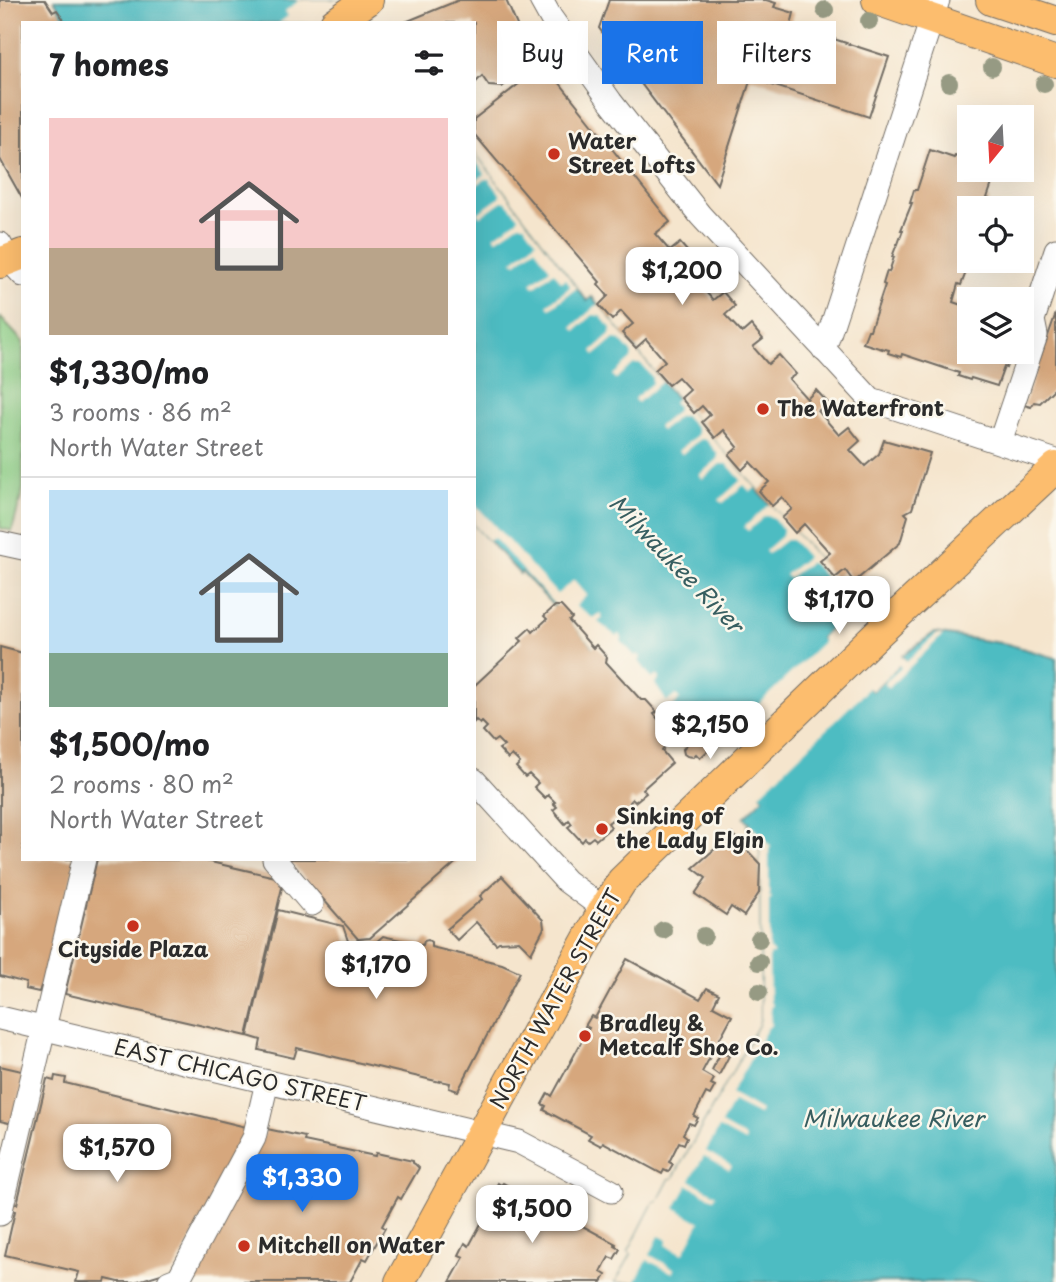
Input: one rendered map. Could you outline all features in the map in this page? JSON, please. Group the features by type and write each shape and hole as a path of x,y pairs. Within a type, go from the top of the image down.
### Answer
{"main road":[{"path":"338,21 368,0"},
{"path":"877,0 935,10 1056,62"},
{"path":"991,0 1056,22"},
{"name":"NORTH WATER STREET","path":"400,1282 604,909 622,881 878,633 1056,467"}],"street":[{"path":"541,0 611,102 700,215 871,400 1056,461"},
{"path":"824,350 935,10"},
{"path":"1000,442 1036,335 1033,320 1056,250"},
{"path":"0,543 21,548"},
{"path":"476,781 566,881 604,909"},
{"path":"0,1214 84,861"},
{"path":"276,861 312,904"},
{"name":"EAST CHICAGO STREET","path":"0,1018 519,1142 611,1191"},
{"path":"169,1282 179,1278 254,1138 267,1082"}],"green space":[{"path":"0,317 21,340 21,497 12,531 0,528"}],"water":[{"path":"54,0 381,0 390,21 66,21"},
{"name":"Milwaukee River","path":"476,155 587,301 592,297 662,382 857,603 821,638 872,691 906,661 902,656 934,633 1007,644 1056,658 1056,1282 616,1282 632,1254 629,1251 654,1202 658,1202 670,1179 673,1179 759,1025 760,844 756,840 758,837 748,826 750,823 744,817 763,798 713,748 687,744 684,746 522,572 520,574 476,527"}],"pier":[{"path":"300,0 383,0 392,21 282,21 288,16 285,11"},
{"path":"476,155 577,288 550,308 547,305 570,285 566,279 561,282 554,272 534,287 531,283 550,269 535,248 516,263 513,261 536,241 524,224 519,224 497,239 494,236 517,220 518,216 502,201 481,216 478,213 499,198 500,194 489,179 476,186 476,181 485,174 476,162"},
{"path":"598,304 662,382 637,403 634,399 652,383 652,377 641,364 634,364 616,379 613,375 631,359 632,354 620,340 614,339 595,355 592,351 610,335 611,328 600,316 593,315 575,331 572,327"},
{"path":"677,398 756,488 750,492 744,485 723,503 719,500 741,480 727,464 720,464 703,479 699,475 717,460 718,454 706,440 700,439 682,454 678,451 697,435 697,429 685,416 679,416 661,431 658,427 676,412 677,406 673,402"},
{"path":"770,504 837,580 810,603 807,599 824,583 825,577 809,563 789,578 785,575 807,557 792,540 786,540 768,554 765,551 782,536 783,530 772,517 765,516 748,531 744,527"},
{"path":"476,505 557,594 574,580 587,595 576,606 593,618 600,613 603,618 598,622 616,636 619,634 621,641 635,656 638,654 641,658 639,661 652,679 657,675 660,678 655,684 667,702 676,695 680,699 671,708 684,724 695,715 699,720 678,740 494,538 489,541 476,527"},
{"path":"852,605 856,609 825,638 872,686 897,662 902,661 899,654 907,661 937,634 943,635 888,688 884,683 901,668 899,665 872,691 869,688 760,794 763,798 741,819 741,815 758,798 697,736 685,750 683,749 686,742 697,732 713,748 823,642 821,638"},
{"path":"750,823 771,847 769,949 773,955 769,955 770,1002 773,1005 770,1008 771,1025 731,1094 761,1111 759,1115 733,1102 721,1124 746,1138 745,1142 719,1128 706,1151 732,1166 729,1170 704,1156 690,1180 716,1195 714,1199 688,1185 675,1208 700,1222 683,1254 666,1245 668,1240 659,1236 650,1255 675,1269 673,1273 647,1260 637,1282 616,1282 632,1254 629,1251 654,1202 658,1202 670,1179 673,1179 759,1025 760,844 756,840 758,837 748,826"}],"building":[{"path":"0,0 45,0 53,12 57,10 65,21 21,21 21,196 0,159"},
{"path":"459,0 506,0 515,21 497,21 497,84 506,84 502,87 489,86 482,76 476,82 476,21 408,21"},
{"path":"609,0 766,0 776,3 774,7 794,13 792,21 717,21 717,84 749,84 717,184 641,84 703,84 703,21 602,21 602,32 599,28"},
{"path":"836,40 889,57 869,117 769,84 836,84"},
{"path":"519,84 561,84 670,222 655,234 670,251 680,243 695,260 685,268 693,277 702,268 713,281 704,290 713,300 723,292 735,306 725,315 742,333 751,325 763,339 753,347 768,364 779,355 796,374 789,379 807,399 816,390 828,403 818,411 839,435 849,427 860,441 850,450 865,466 879,454 884,440 930,453 912,509 905,513 908,516 900,543 854,582 845,570 835,578 820,561 830,553 804,524 795,533 782,518 792,509 782,497 772,506 759,491 769,482 750,462 742,470 729,455 738,447 724,430 715,438 702,422 710,415 702,406 694,413 681,398 690,390 678,377 668,385 655,370 665,361 646,339 636,348 622,333 633,324 621,311 612,320 599,305 608,296 598,284 600,282 476,136 476,117"},
{"path":"930,150 957,157 957,182 993,182 988,196 957,196 957,273 966,273 961,285 958,284 953,302 957,303 957,364 1008,364 997,386 971,378 970,380 958,376 959,373 863,343 885,285 883,284 912,203 914,190 917,190"},
{"path":"1056,313 1056,387 1040,403 1034,402 1031,407 1024,405"},
{"path":"555,606 561,606 572,618 569,621 593,648 596,645 607,657 606,662 641,700 646,700 657,712 654,714 658,719 663,724 665,721 672,729 669,735 671,737 662,751 672,763 643,789 646,793 635,802 632,799 630,801 632,808 617,821 614,818 608,823 611,827 596,840 593,837 588,841 585,838 582,842 568,827 572,824 569,820 565,824 553,810 557,807 553,803 555,802 548,795 545,798 534,787 538,783 529,774 525,777 516,767 520,763 512,755 508,759 499,749 504,746 497,739 493,742 483,731 487,727 476,720 476,684 522,641 519,638 530,628 533,632 547,619 544,616"},
{"path":"0,647 21,652 21,861 76,861 44,987 41,986 39,992 25,989 26,983 0,976"},
{"path":"697,732 712,747 700,758 696,754 693,757 687,756 683,749 686,742"},
{"path":"732,834 760,864 759,893 744,916 731,907 726,915 695,894 706,878 693,868"},
{"path":"97,861 206,861 284,879 247,1036 65,994"},
{"path":"290,861 458,861 370,938 358,939"},
{"path":"502,876 543,920 544,928 531,953 519,941 496,944 476,922 457,940 447,929 482,899 480,896"},
{"path":"278,910 343,926 349,944 368,949 383,936 423,945 424,941 428,940 431,947 502,964 520,972 458,1091 449,1088 450,1083 297,1048 294,1058 259,1050 261,1040 248,1036"},
{"path":"627,959 700,999 707,988 719,994 713,1006 732,1016 702,1072 714,1079 711,1084 715,1086 710,1095 706,1093 694,1116 698,1118 694,1125 689,1123 683,1134 687,1137 684,1144 679,1142 669,1162 673,1164 668,1172 664,1170 662,1174 603,1142 601,1146 588,1139 591,1135 544,1110 546,1106 542,1104 548,1093 552,1096 589,1028 585,1026 591,1016 595,1018"},
{"path":"721,1052 729,1056 719,1075 712,1070"},
{"path":"0,1066 26,1072 13,1124 0,1121"},
{"path":"55,1076 66,1078 65,1083 246,1127 241,1150 174,1270 135,1282 106,1279 105,1282 76,1282 79,1272 5,1255 15,1211 10,1210 12,1203 17,1204 47,1079 54,1081"},
{"path":"267,1129 305,1137 304,1141 413,1161 419,1168 401,1199 398,1197 367,1260 363,1258 350,1282 184,1282"},
{"path":"498,1183 503,1183 616,1244 620,1249 614,1259 609,1257 605,1264 601,1272 606,1275 602,1282 450,1282 464,1257 459,1255 465,1243 469,1246 496,1196 492,1194"}],"place":[{"name":"Water Street Lofts","path":"554,154"},
{"name":"The Waterfront","path":"763,409"},
{"name":"Sinking of the Lady Elgin","path":"602,829"},
{"name":"Cityside Plaza","path":"133,926"},
{"name":"Bradley & Metcalf Shoe Co.","path":"585,1036"},
{"name":"Mitchell on Water","path":"244,1246"}]}
